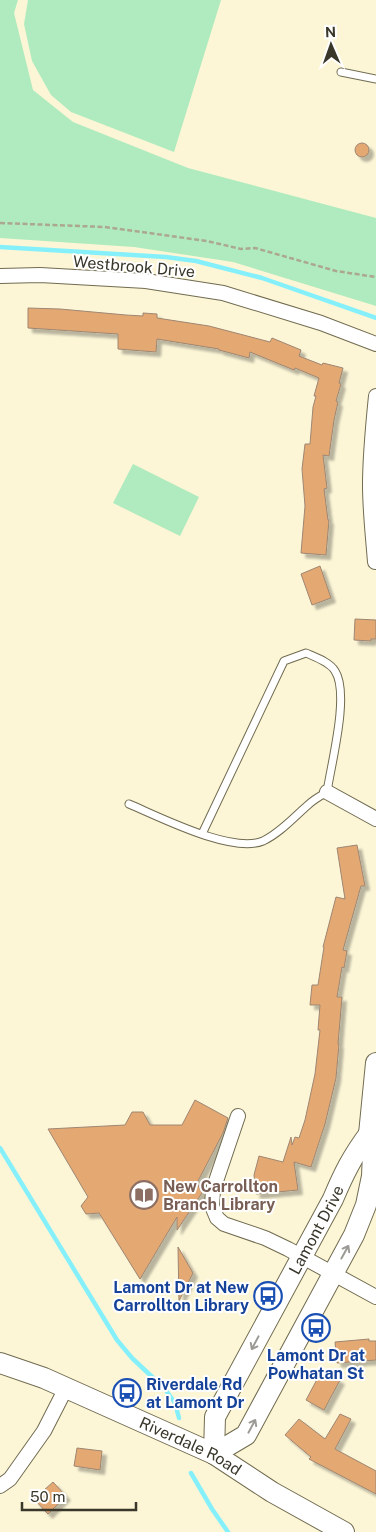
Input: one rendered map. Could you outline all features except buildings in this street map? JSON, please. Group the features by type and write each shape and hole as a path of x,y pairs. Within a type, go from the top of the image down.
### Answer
{"street":[{"name":"Westbrook Drive","path":"0,276 40,275 146,281 223,293 321,323 376,344"},
{"path":"375,562 370,513 370,462 376,396"},
{"path":"327,792 376,819"},
{"name":"Lamont Drive","path":"214,1454 246,1436 354,1235 366,1205 373,1168 373,1153 369,1134 376,1063"},
{"path":"238,1116 213,1190 212,1206 217,1218 224,1224 265,1238 302,1256 376,1297"},
{"name":"Lamont Drive","path":"214,1454 215,1417 333,1199 346,1167 369,1134"},
{"name":"Riverdale Road","path":"0,1363 44,1378 214,1454 272,1492 344,1532"},
{"path":"0,1486 10,1479 44,1431 66,1388"}],"lane":[{"path":"341,72 376,79"},
{"path":"129,804 202,834 236,843 254,843 264,840 280,830 310,803 327,792 339,718 340,682 335,669 306,653 284,661 202,834"}],"path":[{"path":"0,223 104,227 242,249 255,248 336,271 376,277"}],"green space":[{"path":"0,0 18,0 14,13 33,90 73,122 188,168 376,218 376,306 233,262 134,247 0,238"},
{"path":"28,0 221,0 174,152 71,112 51,95 32,61 24,24"},
{"path":"133,464 199,497 180,536 113,503"}],"waterway":[{"path":"0,247 166,257 196,261 262,278 376,318"},
{"path":"0,1148 117,1340 132,1358 165,1389 175,1403 179,1418"},
{"path":"191,1473 228,1532"}],"place":[{"name":"New Carrollton Branch Library","path":"144,1195"},
{"name":"Lamont Dr at New Carrollton Library","path":"268,1296"},
{"name":"Lamont Dr at Powhatan St","path":"316,1328"},
{"name":"Riverdale Rd at Lamont Dr","path":"127,1393"}]}
